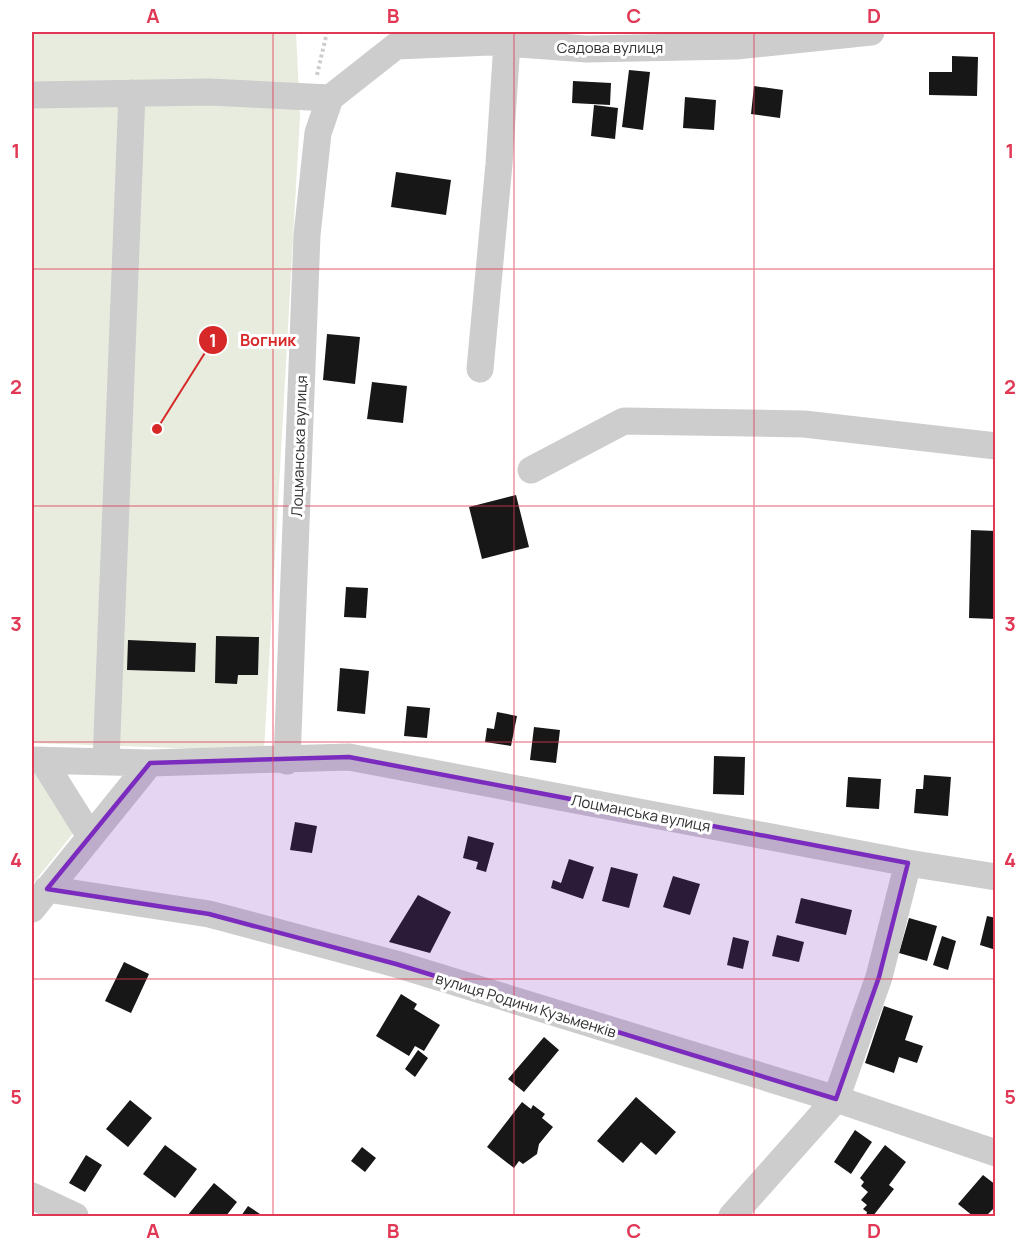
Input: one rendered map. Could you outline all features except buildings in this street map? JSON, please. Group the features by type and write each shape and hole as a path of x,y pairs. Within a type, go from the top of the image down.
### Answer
{"street":[{"name":"Садова вулиця","path":"321,98 396,46 507,43 587,49 736,46 871,32"},
{"path":"480,369 499,165 507,43"},
{"path":"32,95 209,92 321,98"},
{"path":"106,762 132,93"},
{"name":"Лоцманська вулиця","path":"287,760 307,234 321,98"},
{"path":"531,470 624,422 804,424 996,446"},
{"name":"Лоцманська вулиця","path":"38,760 150,763 349,757 908,863 996,877"},
{"path":"38,760 90,836"},
{"path":"39,899 150,763"},
{"path":"732,1216 836,1099 879,976 908,863"},
{"name":"вулиця Родини Кузьменків","path":"39,899 209,914 396,964 836,1099 996,1153"},
{"path":"32,1196 75,1216"}],"path":[{"path":"321,98 327,32"}],"highlighted area":[{"path":"349,757 908,863 879,977 836,1099 396,964 209,914 47,889 150,763"}],"shaded area":[{"path":"32,32 296,32 300,116 264,751 32,743"},
{"path":"32,769 74,832 32,885"}],"place":[{"name":"Вогник","path":"157,429"}]}
